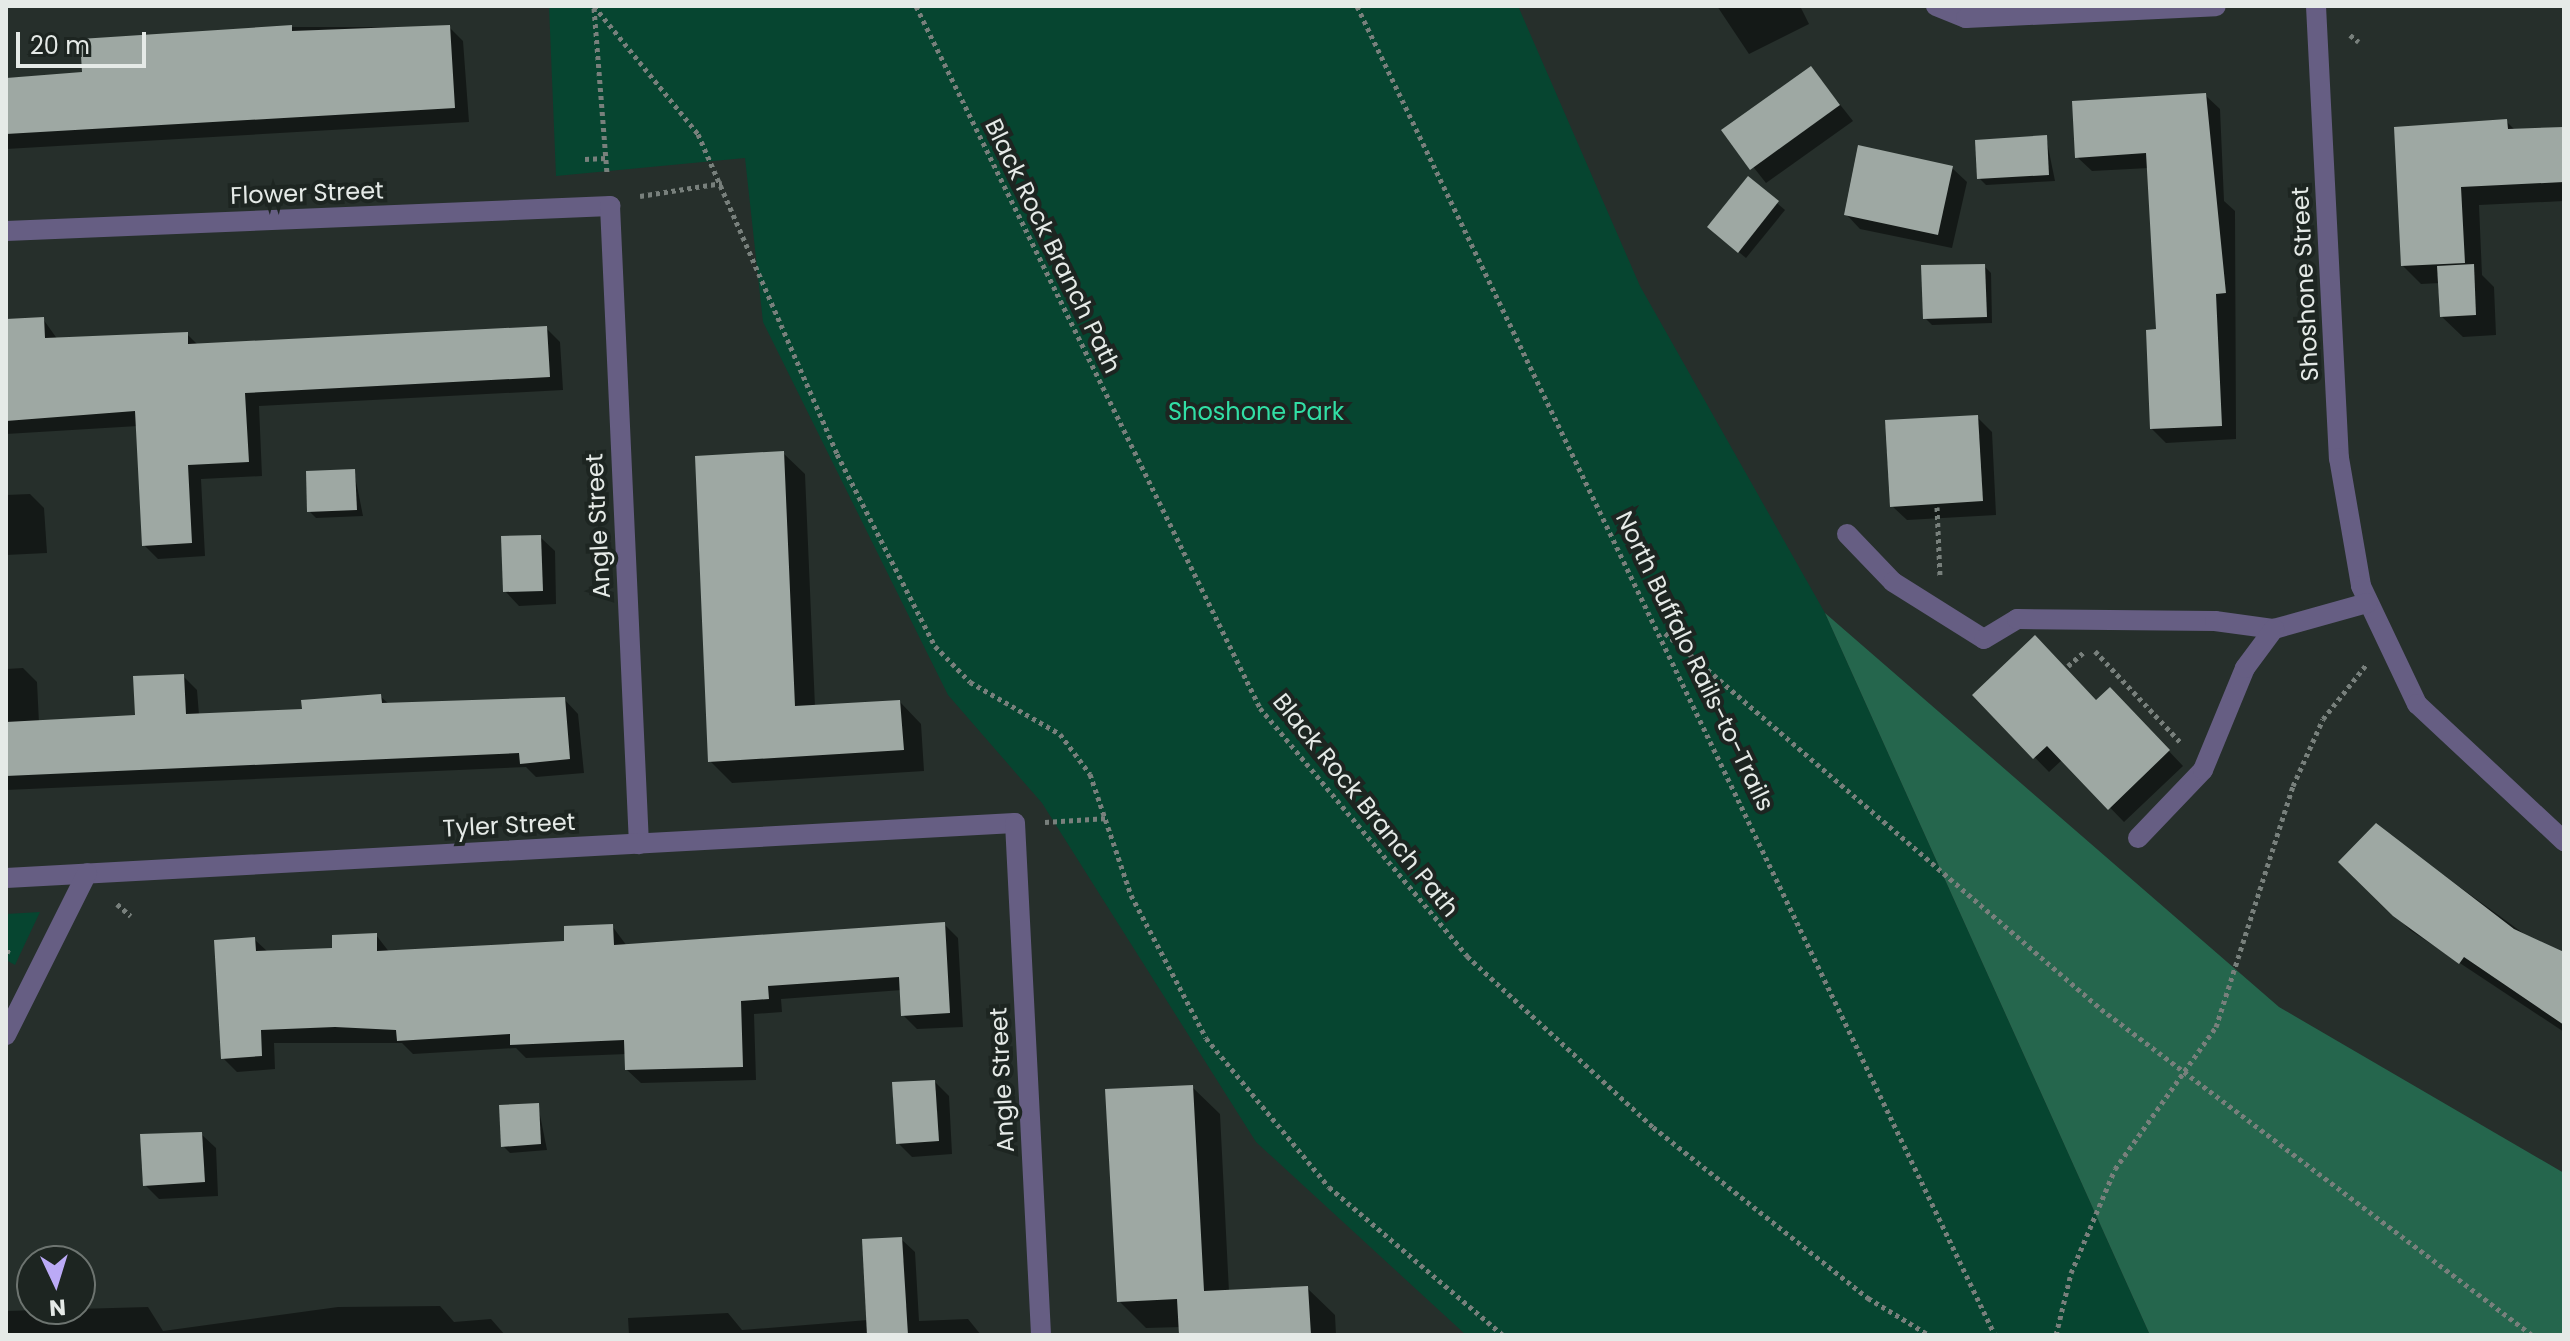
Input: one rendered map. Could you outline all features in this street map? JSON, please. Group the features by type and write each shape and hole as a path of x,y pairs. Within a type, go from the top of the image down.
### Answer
{"street":[{"path":"1936,6 1966,18 2216,6"},
{"name":"Shoshone Street","path":"2316,6 2339,458 2353,559 2367,603 2417,704 2564,841"},
{"name":"Flower Street","path":"6,231 619,202"},
{"name":"Angle Street","path":"619,202 639,844"},
{"path":"1847,534 1893,582 1984,639 2017,619 2054,616 2274,629 2367,603"},
{"path":"2138,838 2203,770 2245,668 2274,629"},
{"name":"Angle Street","path":"1015,823 1041,1335"},
{"name":"Tyler Street","path":"6,878 1015,823"},
{"path":"6,1035 14,999 87,873"}],"path":[{"path":"594,6 606,158 619,202 722,183"},
{"path":"594,6 650,66 722,183 837,454 935,646 970,682 1060,734 1090,774 1108,818 1131,895 1206,1038 1329,1187 1503,1335"},
{"name":"Black Rock Branch Path","path":"916,6 1260,708 1467,956 1653,1127 1868,1298 1929,1335"},
{"name":"North Buffalo Rails-to-Trails","path":"1357,6 1661,630 1995,1335"},
{"path":"2350,34 2359,42"},
{"path":"585,159 606,158"},
{"path":"1937,507 1941,589"},
{"path":"1661,630 2187,1077 2532,1335"},
{"path":"2068,666 2090,646 2181,743"},
{"path":"2056,1335 2071,1273 2115,1169 2187,1077 2216,1027 2293,786 2323,719 2363,667"},
{"path":"2141,716 2149,709"},
{"path":"1057,821 1108,818"},
{"path":"116,903 131,916"}],"green space":[{"name":"Shoshone Park","path":"549,6 1518,6 1640,286 1825,613 2150,1335 1466,1335 1256,1142 1042,803 948,695 763,322 745,158 556,176"},
{"path":"1825,613 2279,1007 2564,1173 2564,1335 2150,1335"},
{"path":"40,912 15,965 6,960 6,914"}],"building":[{"path":"292,25 292,31 450,25 455,108 6,134 6,78 82,72 80,39"},
{"path":"1811,66 1840,105 1750,170 1721,130"},
{"path":"2206,93 2226,293 2216,294 2222,426 2150,429 2146,330 2156,329 2146,153 2075,158 2072,101"},
{"path":"2507,119 2508,129 2564,127 2564,182 2461,187 2465,263 2401,266 2394,127"},
{"path":"2047,135 2049,175 1977,179 1975,140"},
{"path":"1858,145 1953,166 1938,235 1844,215"},
{"path":"1748,176 1779,201 1738,253 1707,227"},
{"path":"1985,264 1987,317 1923,319 1921,265"},
{"path":"2474,264 2476,315 2440,317 2437,266"},
{"path":"44,317 45,338 188,332 188,344 547,326 550,377 245,393 249,462 188,465 192,543 142,546 135,411 6,421 6,319"},
{"path":"1978,415 1983,501 1890,507 1885,420"},
{"path":"784,451 795,706 900,700 904,750 708,762 695,456"},
{"path":"355,469 357,510 307,512 306,471"},
{"path":"541,535 543,591 503,592 501,536"},
{"path":"2035,635 2096,700 2110,687 2170,750 2108,810 2047,746 2033,759 1972,695"},
{"path":"184,674 186,714 302,709 301,700 381,694 382,703 565,697 570,759 520,764 519,753 6,776 6,722 135,715 133,676"},
{"path":"2376,823 2514,929 2564,952 2564,1025 2464,957 2459,964 2393,916 2338,862"},
{"path":"945,922 950,1013 901,1016 899,977 768,986 769,999 741,1001 743,1067 625,1070 624,1040 510,1045 510,1034 397,1041 396,1030 335,1027 261,1030 262,1056 221,1059 214,940 255,937 256,951 332,948 332,935 377,933 377,951 564,941 564,926 613,924 614,945"},
{"path":"935,1080 939,1141 896,1144 892,1082"},
{"path":"1193,1085 1204,1291 1308,1286 1311,1335 1179,1335 1177,1299 1117,1302 1105,1089"},
{"path":"539,1103 541,1144 501,1147 499,1105"},
{"path":"202,1132 205,1182 143,1186 140,1134"},
{"path":"902,1237 908,1335 867,1335 862,1239"}]}
